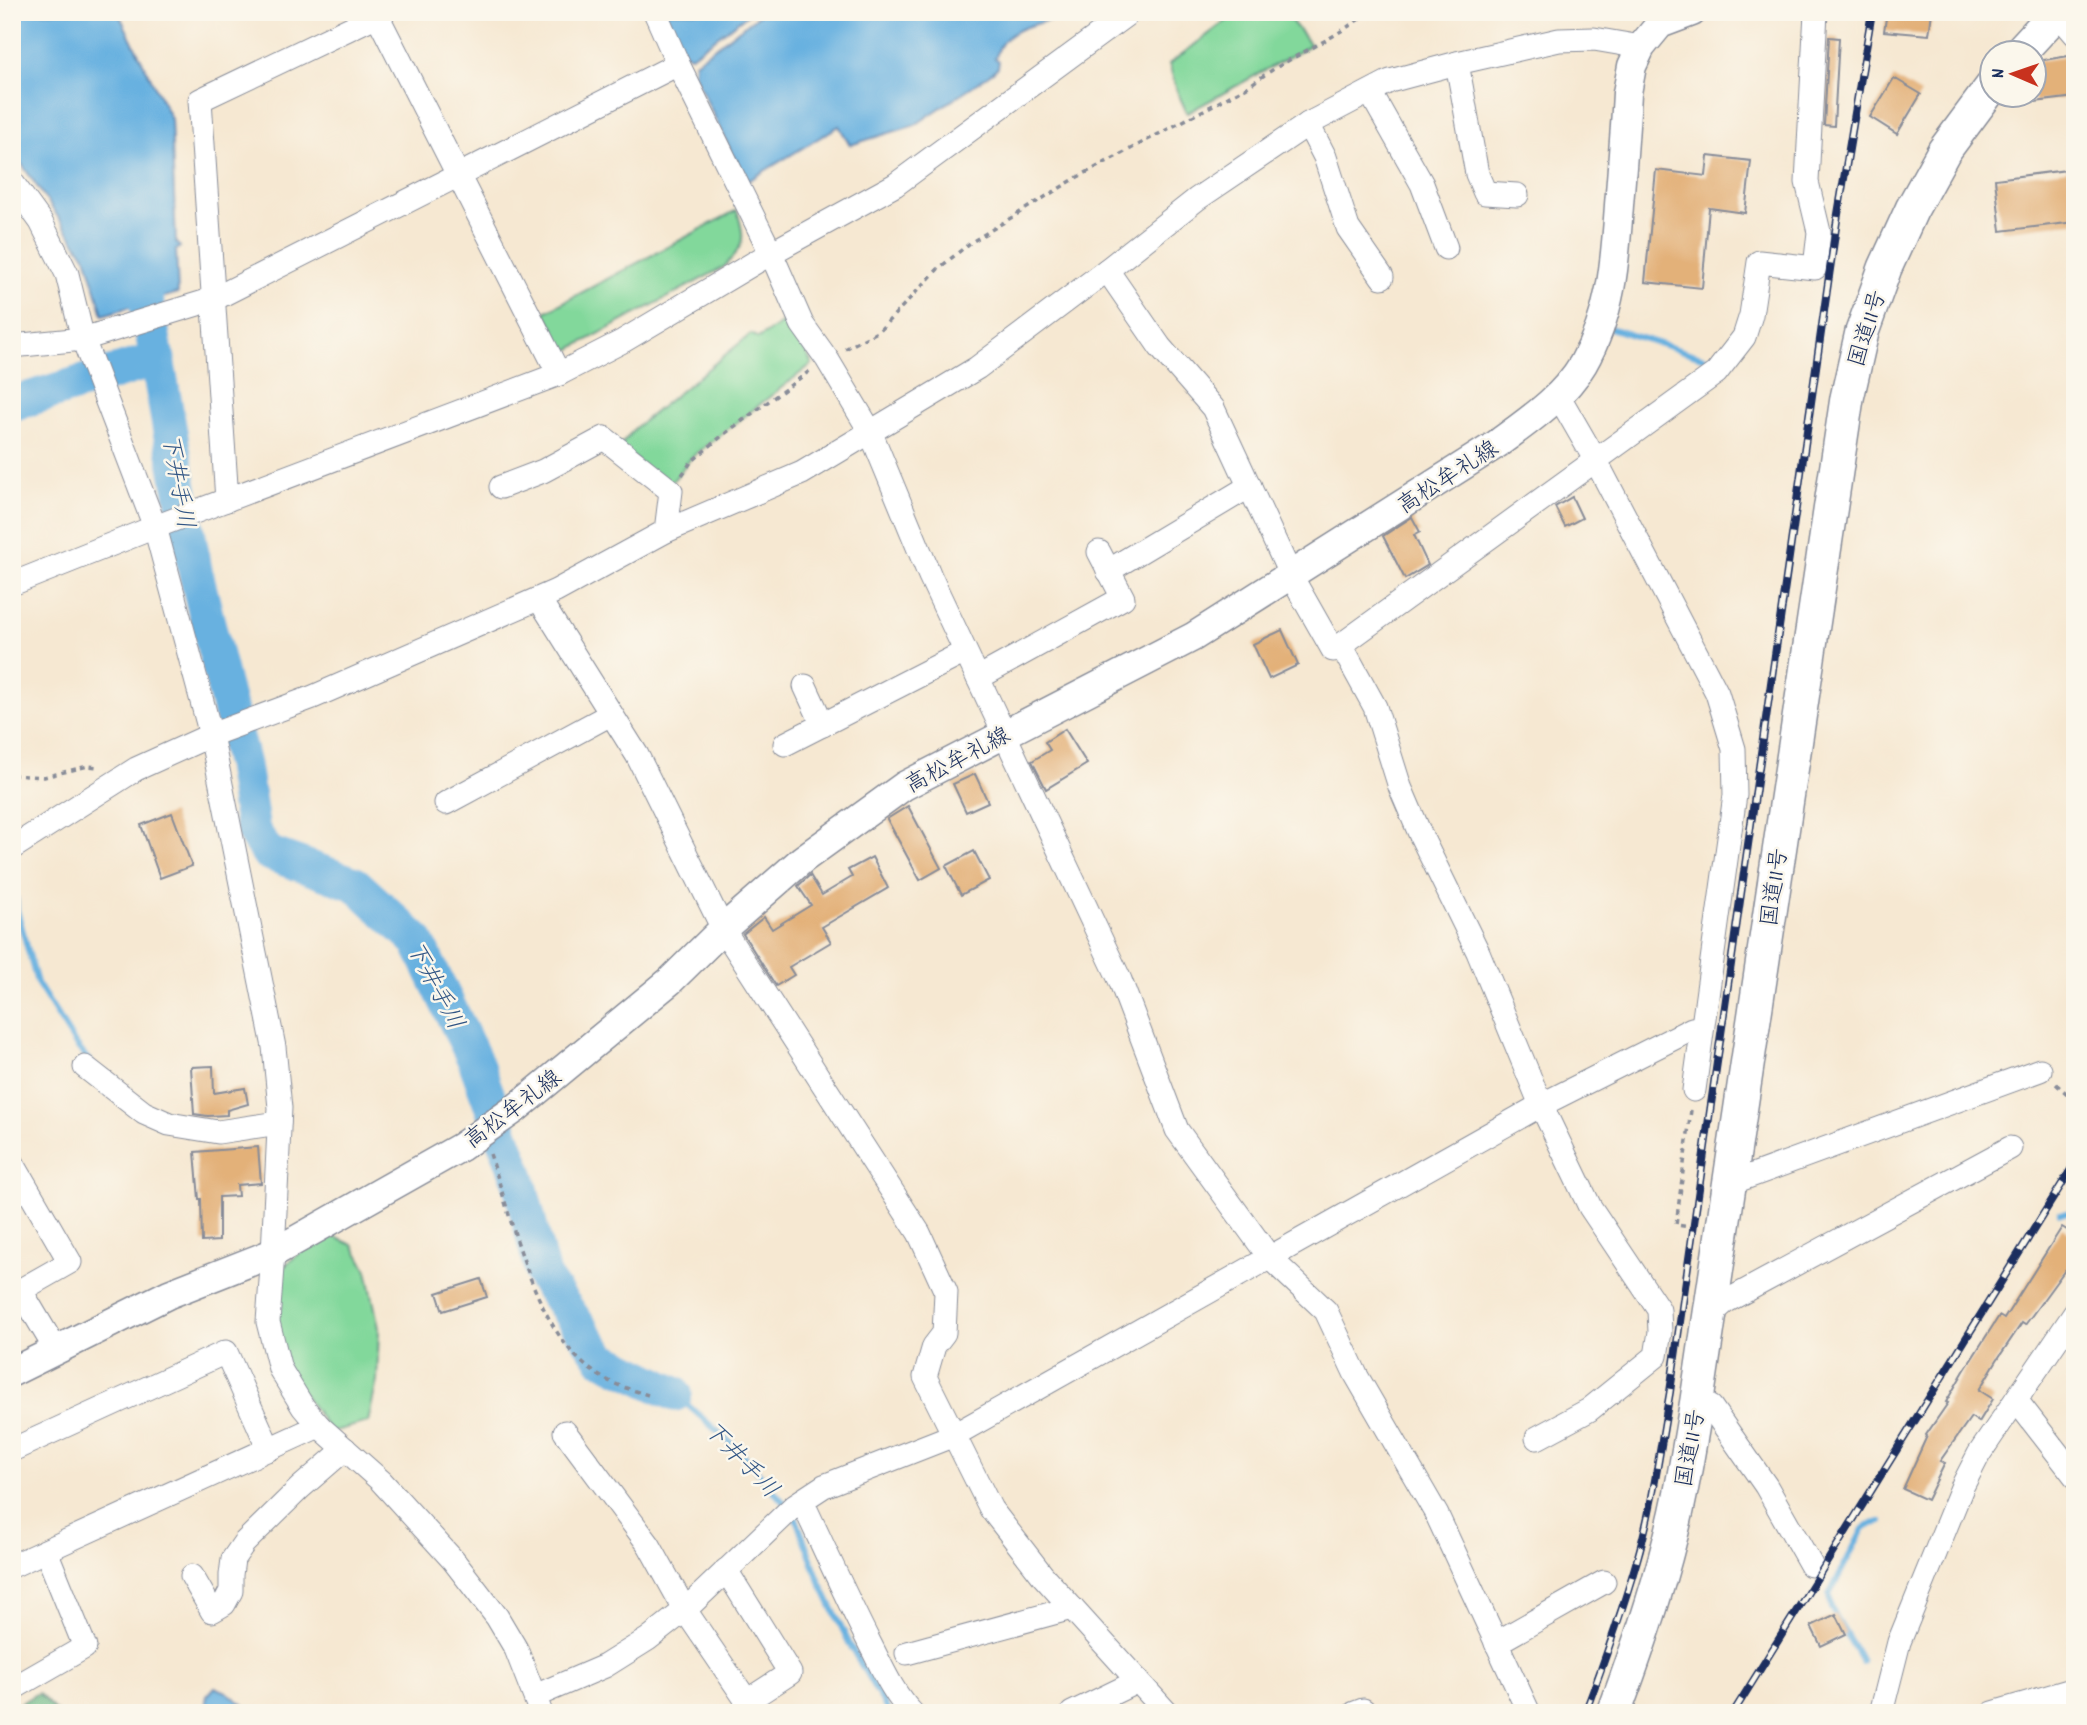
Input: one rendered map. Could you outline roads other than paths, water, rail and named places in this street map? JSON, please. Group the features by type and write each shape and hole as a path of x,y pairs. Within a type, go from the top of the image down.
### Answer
{"highway":[{"path":"2033,38 2057,12"},
{"name":"国道11号","path":"1614,1713 1663,1567 1681,1492 1847,398 1862,332 1885,268 1912,209 1944,151 1979,104"}],"main road":[{"name":"高松牟礼線","path":"12,1372 169,1293 273,1253 461,1147 515,1109 670,981 723,929 803,859 904,786 1193,637 1497,444 1535,417 1582,366 1604,321 1615,273 1632,66 1641,47 1660,24 1692,12"}],"street":[{"path":"655,12 771,253 802,324 827,359 870,431 930,576 1120,980 1177,1130 1269,1258 1326,1311 1356,1375 1437,1515 1529,1713"},
{"path":"12,584 559,374 623,341 771,253 895,185 1130,12"},
{"path":"1107,270 1160,347 1213,408 1291,576 1333,650 1716,373 1744,337 1751,315 1759,262 1815,268 1819,232 1807,182 1816,12"},
{"path":"2057,12 2075,34"},
{"path":"227,500 201,100 380,14 559,374"},
{"path":"12,848 136,769 216,733 313,697 556,592 666,531 802,472 977,368 1197,198 1308,124 1390,81 1457,62 1559,40 1594,39 1641,47"},
{"path":"1457,62 1475,163 1485,193 1517,195"},
{"path":"12,346 90,337 214,299 678,64"},
{"path":"1370,92 1422,184 1446,248"},
{"path":"1308,124 1325,157 1348,228 1382,277"},
{"path":"12,182 41,222 67,274 90,337 91,361 160,525 216,733 274,1047 280,1108 268,1322 281,1369 303,1407 319,1426 381,1481 453,1560 497,1617 516,1649 538,1705 648,1639 685,1610 798,1503 824,1486 954,1435 1541,1105 1702,1027"},
{"path":"1558,395 1596,461 1717,693 1734,749 1734,795 1694,1090"},
{"path":"501,487 543,471 604,438 671,491 666,531"},
{"path":"978,678 1123,598 1103,562 1250,486"},
{"path":"539,599 637,755 723,929 919,1233 946,1292 944,1333 934,1346 925,1377 991,1509 1043,1576 1167,1713"},
{"path":"1341,645 1375,707 1400,786 1421,836 1479,952 1541,1105 1590,1207 1659,1310 1660,1332 1656,1356 1589,1410 1537,1438"},
{"path":"785,744 965,652"},
{"path":"805,686 823,725"},
{"path":"446,803 611,714"},
{"path":"85,1067 144,1113 169,1124 218,1132 279,1123"},
{"path":"1729,1181 1742,1179 2040,1070"},
{"path":"1709,1316 1726,1301 2010,1148"},
{"path":"12,1162 70,1262 17,1293 56,1350"},
{"path":"1888,1709 1899,1642 1963,1485 1979,1454 2075,1313"},
{"path":"12,1450 226,1352 269,1449"},
{"path":"1697,1400 1711,1406 1766,1486 1811,1565"},
{"path":"2016,1400 2075,1476"},
{"path":"12,1566 319,1426"},
{"path":"565,1432 649,1545 685,1610 751,1707 790,1674 726,1570"},
{"path":"192,1576 212,1611 224,1604 231,1591 233,1559 244,1543 300,1488 345,1449"},
{"path":"798,1503 898,1698 912,1713"},
{"path":"12,1689 85,1647 46,1551"},
{"path":"1496,1643 1604,1582"},
{"path":"907,1653 1072,1608"},
{"path":"1072,1713 1138,1681"},
{"path":"1993,1713 2075,1689"}],"water":[{"path":"12,12 118,12 171,119 176,243 180,247 176,250 178,293 103,315 87,259 12,150"},
{"path":"664,12 751,12 691,56 684,53"},
{"path":"763,12 1074,12 1013,33 999,48 995,58 999,61 998,67 993,72 915,125 850,145 839,126 746,182 694,74 695,62"},
{"path":"215,1687 227,1692 253,1712 210,1713 205,1708 207,1696"}],"waterway":[{"name":"下井手川","path":"138,254 195,570 243,765 253,831 268,853 355,884 417,941 475,1061 518,1177 543,1276 602,1358 675,1394"},
{"path":"1610,328 1708,359"},
{"path":"12,404 158,359"},
{"path":"16,899 37,983 89,1061"},
{"path":"2060,1213 2075,1213"},
{"name":"下井手川","path":"675,1394 741,1452 795,1516 820,1582 850,1645 889,1713"},
{"path":"1862,1661 1831,1608 1829,1595 1863,1529 1881,1522"}],"railway":[{"path":"1585,1713 1637,1560 1648,1518 1670,1392 1837,220 1872,12"},
{"path":"1733,1713 2075,1163"}]}
